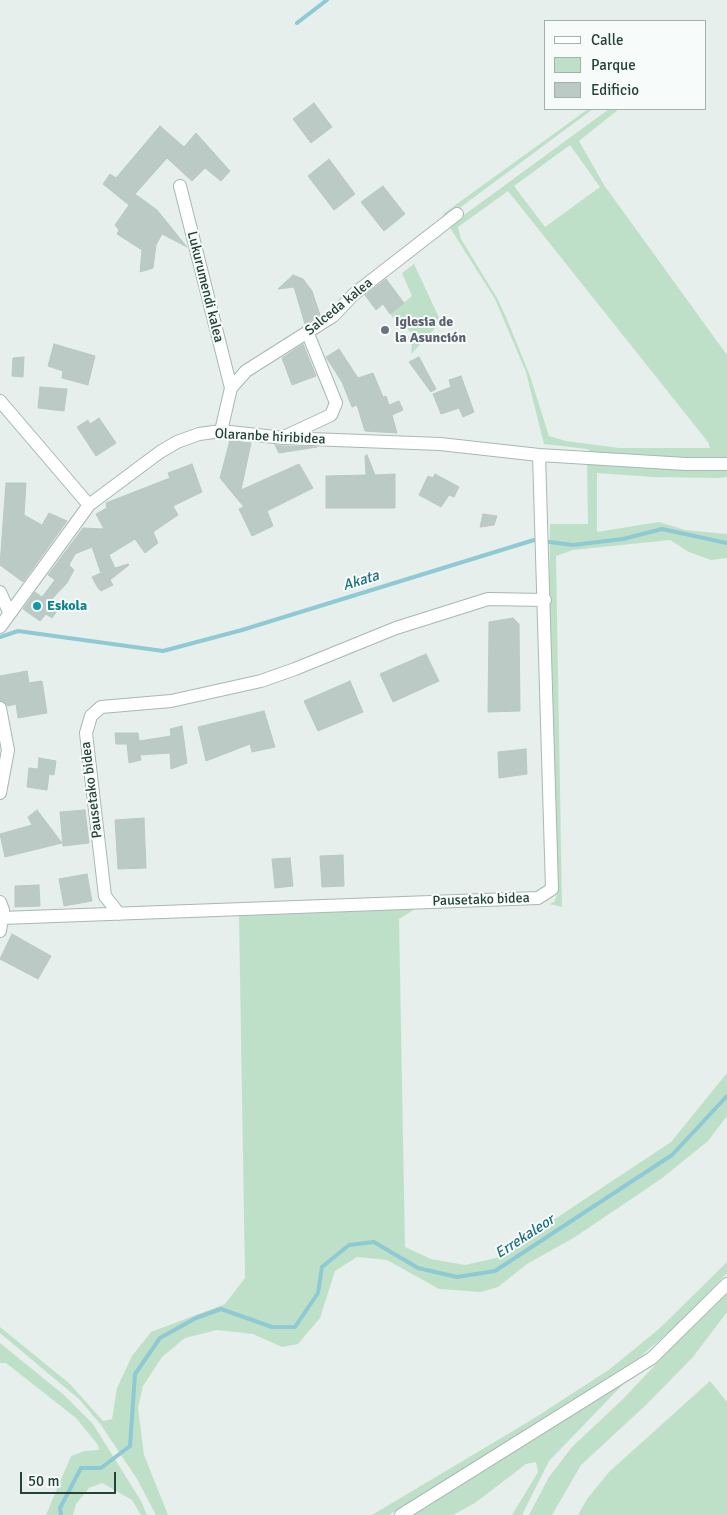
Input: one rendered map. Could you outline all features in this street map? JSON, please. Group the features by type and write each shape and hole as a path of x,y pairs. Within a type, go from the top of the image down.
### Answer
{"street":[{"name":"Lukurumendi kalea","path":"180,186 231,388"},
{"name":"Salceda kalea","path":"221,431 231,388 246,370 308,334 333,316 354,294 457,214"},
{"path":"284,438 331,415 336,403 308,334"},
{"path":"0,401 89,505"},
{"name":"Olaranbe hiribidea","path":"0,627 9,612 89,505 160,452 177,442 199,434 221,431 284,438 440,444 539,455 686,464 727,464"},
{"name":"Pausetako bidea","path":"1,925 119,914 538,898 552,888 545,600 539,455"},
{"path":"0,592 9,612"},
{"name":"Pausetako bidea","path":"119,914 105,896 86,733 90,716 101,707 171,701 261,680 295,670 396,628 488,599 545,600"},
{"path":"0,708 8,750 0,793"},
{"path":"0,902 3,910 1,925"},
{"path":"401,1515 652,1358 727,1284"}],"green space":[{"path":"587,110 592,110 446,218 443,214"},
{"path":"608,110 618,110 579,141 604,185 727,355 727,460 592,452 587,449 544,444 526,372 495,299 449,226","holes":["570,145 600,187 545,227 514,186","508,191 708,442 710,448 619,448 566,441 549,436 530,376 506,317 497,298 461,239 458,227"]},
{"path":"414,264 441,322 411,354 412,345 407,339 412,335 402,321 398,323 390,314 412,296 402,273"},
{"path":"587,462 702,471 727,471 727,477 718,478 652,477 597,473 597,532 659,522 685,530 727,534 727,558 711,560 689,552 670,540 573,550 556,556 562,907 549,904 554,902 557,895 549,611 550,524 588,524"},
{"path":"415,909 399,919 405,1247 431,1259 465,1265 496,1258 671,1142 727,1073 727,1116 708,1141 661,1179 575,1237 527,1264 498,1287 481,1292 439,1289 387,1260 357,1257 335,1271 320,1318 298,1344 282,1347 253,1334 217,1330 185,1338 162,1357 143,1386 138,1408 144,1455 168,1515 156,1515 137,1479 101,1425 80,1400 0,1333 0,1327 70,1384 103,1421 112,1419 117,1388 132,1356 151,1332 225,1304 245,1278 239,916"},
{"path":"727,1262 727,1273 680,1322 640,1357 389,1515 372,1515 533,1419 610,1369 660,1328"},
{"path":"727,1289 727,1312 693,1357 647,1404 581,1465 552,1515 529,1515 549,1477 572,1447 623,1399"},
{"path":"0,1343 64,1395 93,1424 141,1501 147,1515 141,1515 132,1500 102,1483 89,1488 76,1504 73,1515 46,1515 71,1456 85,1451 99,1450 98,1445 76,1418 6,1363 0,1363"},
{"path":"630,1377 549,1461 522,1515 512,1515 538,1472 536,1462 526,1464 475,1503 453,1515 411,1515"},
{"path":"710,1381 727,1402 727,1515 578,1515 587,1499 609,1472"}],"building":[{"path":"314,103 332,127 311,143 293,119"},
{"path":"160,126 184,147 196,133 230,171 221,181 205,168 192,181 167,158 135,194 157,210 187,247 162,234 156,245 153,268 140,272 142,250 117,234 119,230 115,225 129,205 103,184 110,174 116,178"},
{"path":"329,159 355,194 334,210 308,176"},
{"path":"383,186 405,214 384,231 361,202"},
{"path":"293,275 303,279 312,291 320,315 305,324 294,287 278,289"},
{"path":"386,279 404,303 390,314 383,304 376,310 365,295"},
{"path":"54,344 95,356 88,385 62,378 63,371 48,366"},
{"path":"303,344 316,376 292,385 282,358"},
{"path":"339,349 358,378 373,373 383,397 386,396 389,405 399,401 403,410 392,415 397,433 365,431 357,405 352,407 342,382 326,357"},
{"path":"24,357 23,377 12,376 13,358"},
{"path":"419,357 436,389 431,392 409,362"},
{"path":"461,376 474,412 463,417 459,408 441,414 433,394 451,387 449,380"},
{"path":"40,387 67,389 64,411 38,408"},
{"path":"99,418 116,443 96,456 77,427 88,420 90,424"},
{"path":"230,440 251,443 241,490 299,464 313,488 267,511 273,526 252,536 239,509 244,507 220,478"},
{"path":"275,445 284,446 317,447 279,453"},
{"path":"367,455 375,475 395,474 395,508 326,508 326,476 366,475 365,456"},
{"path":"192,464 202,492 173,506 178,515 153,532 158,543 145,553 135,539 109,555 115,568 129,565 110,580 113,585 101,591 98,588 92,577 101,573 92,547 75,554 69,565 74,570 67,583 50,601 57,611 52,618 46,614 40,621 23,609 35,592 42,597 55,580 48,575 83,528 104,529 96,514 107,508 106,503 170,478 168,473"},
{"path":"435,474 459,487 454,497 449,495 441,507 419,495 428,476 433,478"},
{"path":"6,483 26,483 24,515 42,525 49,513 67,521 23,582 0,565"},
{"path":"483,514 497,516 494,525 480,527"},
{"path":"513,618 519,624 520,711 488,712 489,622"},
{"path":"426,654 439,681 393,702 380,674"},
{"path":"27,671 29,683 42,681 47,713 18,718 16,704 8,706 0,700 0,676"},
{"path":"350,681 363,712 318,731 304,701"},
{"path":"264,711 275,747 252,752 250,744 206,761 198,727"},
{"path":"182,726 187,763 171,769 170,753 140,755 141,760 129,763 127,744 116,744 115,733 138,733 139,741 171,736 170,729"},
{"path":"526,749 527,774 499,778 498,752"},
{"path":"39,758 56,761 54,775 49,774 47,790 27,787 29,768 38,769"},
{"path":"37,810 62,843 5,857 0,834 32,825 28,817"},
{"path":"85,810 89,843 63,846 60,812"},
{"path":"144,818 146,868 118,869 115,820"},
{"path":"343,855 344,886 322,887 320,856"},
{"path":"290,858 293,886 275,888 272,859"},
{"path":"87,874 92,901 64,906 59,879"},
{"path":"39,885 40,906 15,907 15,886"},
{"path":"12,934 51,956 38,979 0,959"}],"waterway":[{"path":"297,23 327,0"},
{"name":"Akata","path":"0,637 18,631 163,651 242,630 534,540 573,545 623,539 662,529 727,543"},
{"name":"Errekaleor","path":"61,1515 60,1508 81,1468 101,1468 130,1446 135,1374 160,1338 196,1318 221,1309 272,1327 295,1327 318,1293 322,1267 349,1245 374,1242 418,1268 457,1277 495,1271 672,1155 727,1096"}],"place":[{"name":"Iglesia de la Asunción","path":"385,330"},
{"name":"Eskola","path":"37,606"}]}
